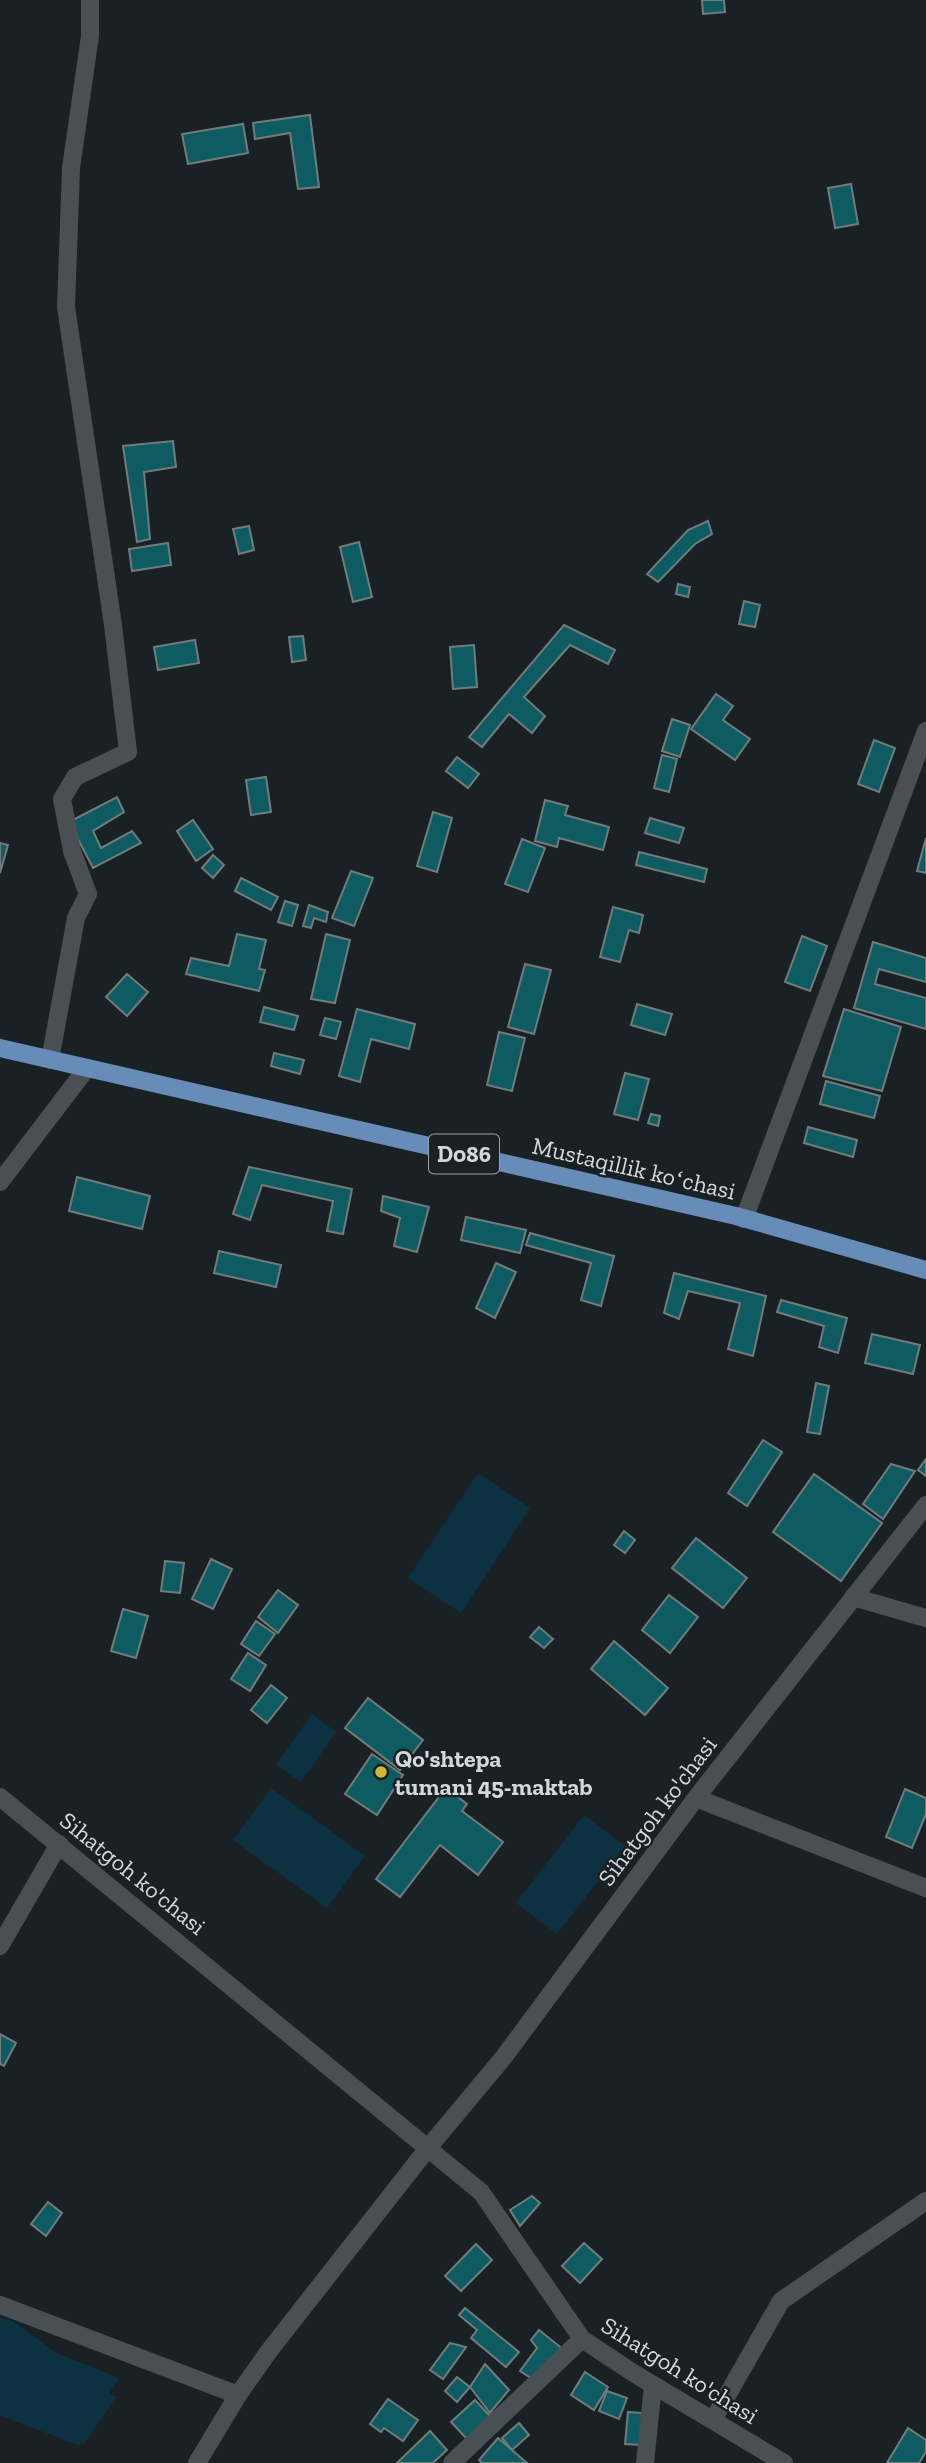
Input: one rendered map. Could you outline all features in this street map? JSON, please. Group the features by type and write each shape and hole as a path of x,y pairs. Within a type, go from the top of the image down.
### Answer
{"main road":[{"name":"Mustaqillik koʻchasi","path":"0,1048 744,1219 926,1270"}],"street":[{"path":"50,1060 76,918 88,894 72,851 62,799 75,777 128,752 113,625 66,307 71,167 90,36 90,0"},
{"path":"744,1219 926,731"},
{"path":"0,1182 87,1068"},
{"name":"Sihatgoh ko'chasi","path":"197,2463 238,2395 428,2148 503,2058 696,1798 926,1505"},
{"path":"853,1597 926,1618"},
{"name":"Sihatgoh ko'chasi","path":"0,1797 481,2192 582,2339 784,2463"},
{"path":"696,1798 926,1888"},
{"path":"0,1946 59,1844"},
{"path":"713,2420 780,2301 926,2201"},
{"path":"0,2305 238,2395"},
{"path":"452,2463 582,2339"},
{"path":"645,2463 653,2385"}],"shaded area":[{"path":"478,1473 530,1508 461,1613 408,1578"},
{"path":"312,1714 336,1732 301,1782 276,1765"},
{"path":"271,1788 365,1856 327,1908 233,1840"},
{"path":"584,1815 625,1846 557,1934 516,1903"},
{"path":"0,2317 14,2322 56,2353 119,2378 109,2393 116,2397 84,2444 77,2445 0,2415"}],"building":[{"path":"702,0 724,0 725,12 703,14"},
{"path":"310,115 319,187 298,189 290,133 255,139 253,123"},
{"path":"243,124 248,153 188,164 182,134"},
{"path":"851,184 858,224 835,228 828,188"},
{"path":"173,441 176,467 144,472 150,539 137,542 123,446"},
{"path":"708,521 712,534 695,544 658,582 647,574 688,530"},
{"path":"249,526 254,550 239,554 233,529"},
{"path":"359,542 372,597 353,602 340,547"},
{"path":"168,543 171,565 132,571 129,549"},
{"path":"678,584 690,587 688,597 676,594"},
{"path":"744,601 760,605 755,627 739,624"},
{"path":"564,625 615,650 608,664 570,645 524,697 545,716 532,733 509,714 482,747 469,737"},
{"path":"303,636 306,660 292,662 289,637"},
{"path":"195,640 199,663 158,670 154,647"},
{"path":"474,645 477,687 453,689 450,647"},
{"path":"716,694 733,706 723,720 750,739 735,760 691,729"},
{"path":"672,719 690,725 680,757 662,751"},
{"path":"874,740 895,748 879,792 858,784"},
{"path":"662,755 677,759 669,792 654,788"},
{"path":"457,757 479,774 468,788 446,771"},
{"path":"266,777 271,812 251,815 246,780"},
{"path":"117,797 124,812 93,831 101,848 132,831 141,843 93,868 69,822"},
{"path":"545,800 568,806 565,815 609,827 603,850 559,838 557,847 535,841"},
{"path":"433,812 452,818 437,872 417,866"},
{"path":"650,818 684,828 679,843 645,833"},
{"path":"193,820 213,849 196,861 177,831"},
{"path":"926,838 926,873 917,871"},
{"path":"522,839 545,848 528,892 505,884"},
{"path":"0,843 8,845 0,873"},
{"path":"639,852 707,869 704,882 636,865"},
{"path":"213,855 224,865 213,878 202,868"},
{"path":"351,871 373,878 354,926 332,918"},
{"path":"241,878 278,897 271,910 235,891"},
{"path":"285,901 298,905 292,926 278,922"},
{"path":"309,905 328,912 326,922 314,918 311,928 303,926"},
{"path":"613,907 643,915 639,933 629,930 620,962 600,957"},
{"path":"237,934 266,940 259,969 265,970 259,991 186,974 191,958 229,966"},
{"path":"326,934 350,940 335,1003 311,999"},
{"path":"802,936 827,946 810,991 785,982"},
{"path":"873,942 926,958 926,982 879,969 875,984 926,998 926,1029 854,1008"},
{"path":"525,964 551,970 534,1034 508,1027"},
{"path":"127,974 148,992 127,1016 106,997"},
{"path":"637,1004 672,1014 665,1035 631,1025"},
{"path":"264,1007 298,1016 294,1030 260,1022"},
{"path":"357,1009 415,1024 409,1049 371,1039 360,1082 339,1076"},
{"path":"844,1009 901,1027 882,1091 823,1076"},
{"path":"325,1018 341,1022 336,1039 320,1035"},
{"path":"499,1032 525,1038 512,1091 487,1085"},
{"path":"274,1053 304,1060 300,1074 271,1066"},
{"path":"625,1073 649,1079 638,1120 614,1114"},
{"path":"826,1081 880,1096 874,1118 820,1104"},
{"path":"651,1114 660,1116 658,1126 648,1123"},
{"path":"808,1127 857,1140 853,1157 804,1143"},
{"path":"249,1167 352,1189 343,1234 327,1231 333,1201 262,1185 250,1220 233,1214"},
{"path":"77,1177 150,1196 142,1229 69,1211"},
{"path":"383,1196 429,1207 417,1252 394,1246 400,1218 381,1211"},
{"path":"466,1217 526,1230 520,1253 461,1240"},
{"path":"530,1233 614,1256 601,1306 581,1300 591,1263 526,1245"},
{"path":"219,1251 281,1265 276,1287 214,1273"},
{"path":"496,1263 516,1272 495,1318 476,1308"},
{"path":"674,1273 766,1296 753,1356 728,1349 740,1303 688,1291 679,1319 664,1313"},
{"path":"781,1300 847,1318 838,1353 819,1347 824,1326 777,1312"},
{"path":"872,1334 920,1345 913,1374 865,1363"},
{"path":"816,1383 829,1386 820,1434 807,1432"},
{"path":"763,1440 782,1452 747,1506 728,1493"},
{"path":"926,1459 926,1476 918,1470"},
{"path":"891,1464 915,1471 883,1519 863,1504"},
{"path":"814,1474 882,1523 841,1581 773,1532"},
{"path":"624,1531 635,1540 625,1553 614,1545"},
{"path":"696,1538 747,1578 723,1608 672,1568"},
{"path":"211,1559 232,1569 213,1609 192,1599"},
{"path":"165,1561 184,1563 180,1593 161,1591"},
{"path":"278,1590 298,1605 278,1633 258,1617"},
{"path":"669,1595 698,1617 670,1653 642,1630"},
{"path":"123,1609 148,1616 136,1658 111,1651"},
{"path":"256,1621 275,1634 259,1656 241,1644"},
{"path":"539,1627 553,1639 544,1648 530,1637"},
{"path":"614,1641 668,1688 645,1715 591,1669"},
{"path":"248,1653 266,1665 250,1691 231,1679"},
{"path":"271,1685 287,1698 267,1723 251,1710"},
{"path":"368,1698 423,1740 400,1770 345,1728"},
{"path":"372,1754 403,1775 377,1815 345,1794"},
{"path":"446,1788 467,1804 462,1811 503,1842 478,1875 440,1845 400,1897 376,1879"},
{"path":"905,1789 926,1798 926,1814 912,1848 886,1837"},
{"path":"0,2034 16,2043 4,2066 0,2064"},
{"path":"532,2196 540,2203 520,2226 510,2210"},
{"path":"48,2202 62,2213 46,2236 31,2224"},
{"path":"584,2243 602,2259 580,2283 562,2266"},
{"path":"476,2244 492,2260 461,2291 445,2276"},
{"path":"465,2308 519,2352 506,2367 471,2338 477,2330 459,2315"},
{"path":"539,2330 564,2350 534,2380 520,2371 537,2348 531,2340"},
{"path":"450,2343 466,2347 443,2379 430,2370"},
{"path":"485,2364 509,2390 490,2413 470,2387"},
{"path":"585,2372 608,2387 594,2410 571,2395"},
{"path":"457,2377 470,2387 457,2402 445,2391"},
{"path":"607,2391 627,2398 619,2419 599,2411"},
{"path":"388,2399 418,2420 403,2441 384,2428 381,2432 370,2424"},
{"path":"475,2400 490,2416 467,2439 451,2422"},
{"path":"628,2412 643,2413 640,2445 625,2444"},
{"path":"519,2423 529,2435 512,2450 502,2438"},
{"path":"908,2428 926,2440 926,2452 919,2463 887,2463"},
{"path":"430,2431 447,2450 433,2463 397,2463"},
{"path":"498,2438 527,2463 482,2463 479,2460"}],"place":[{"name":"Qo'shtepa tumani 45-maktab","path":"381,1772"}]}
